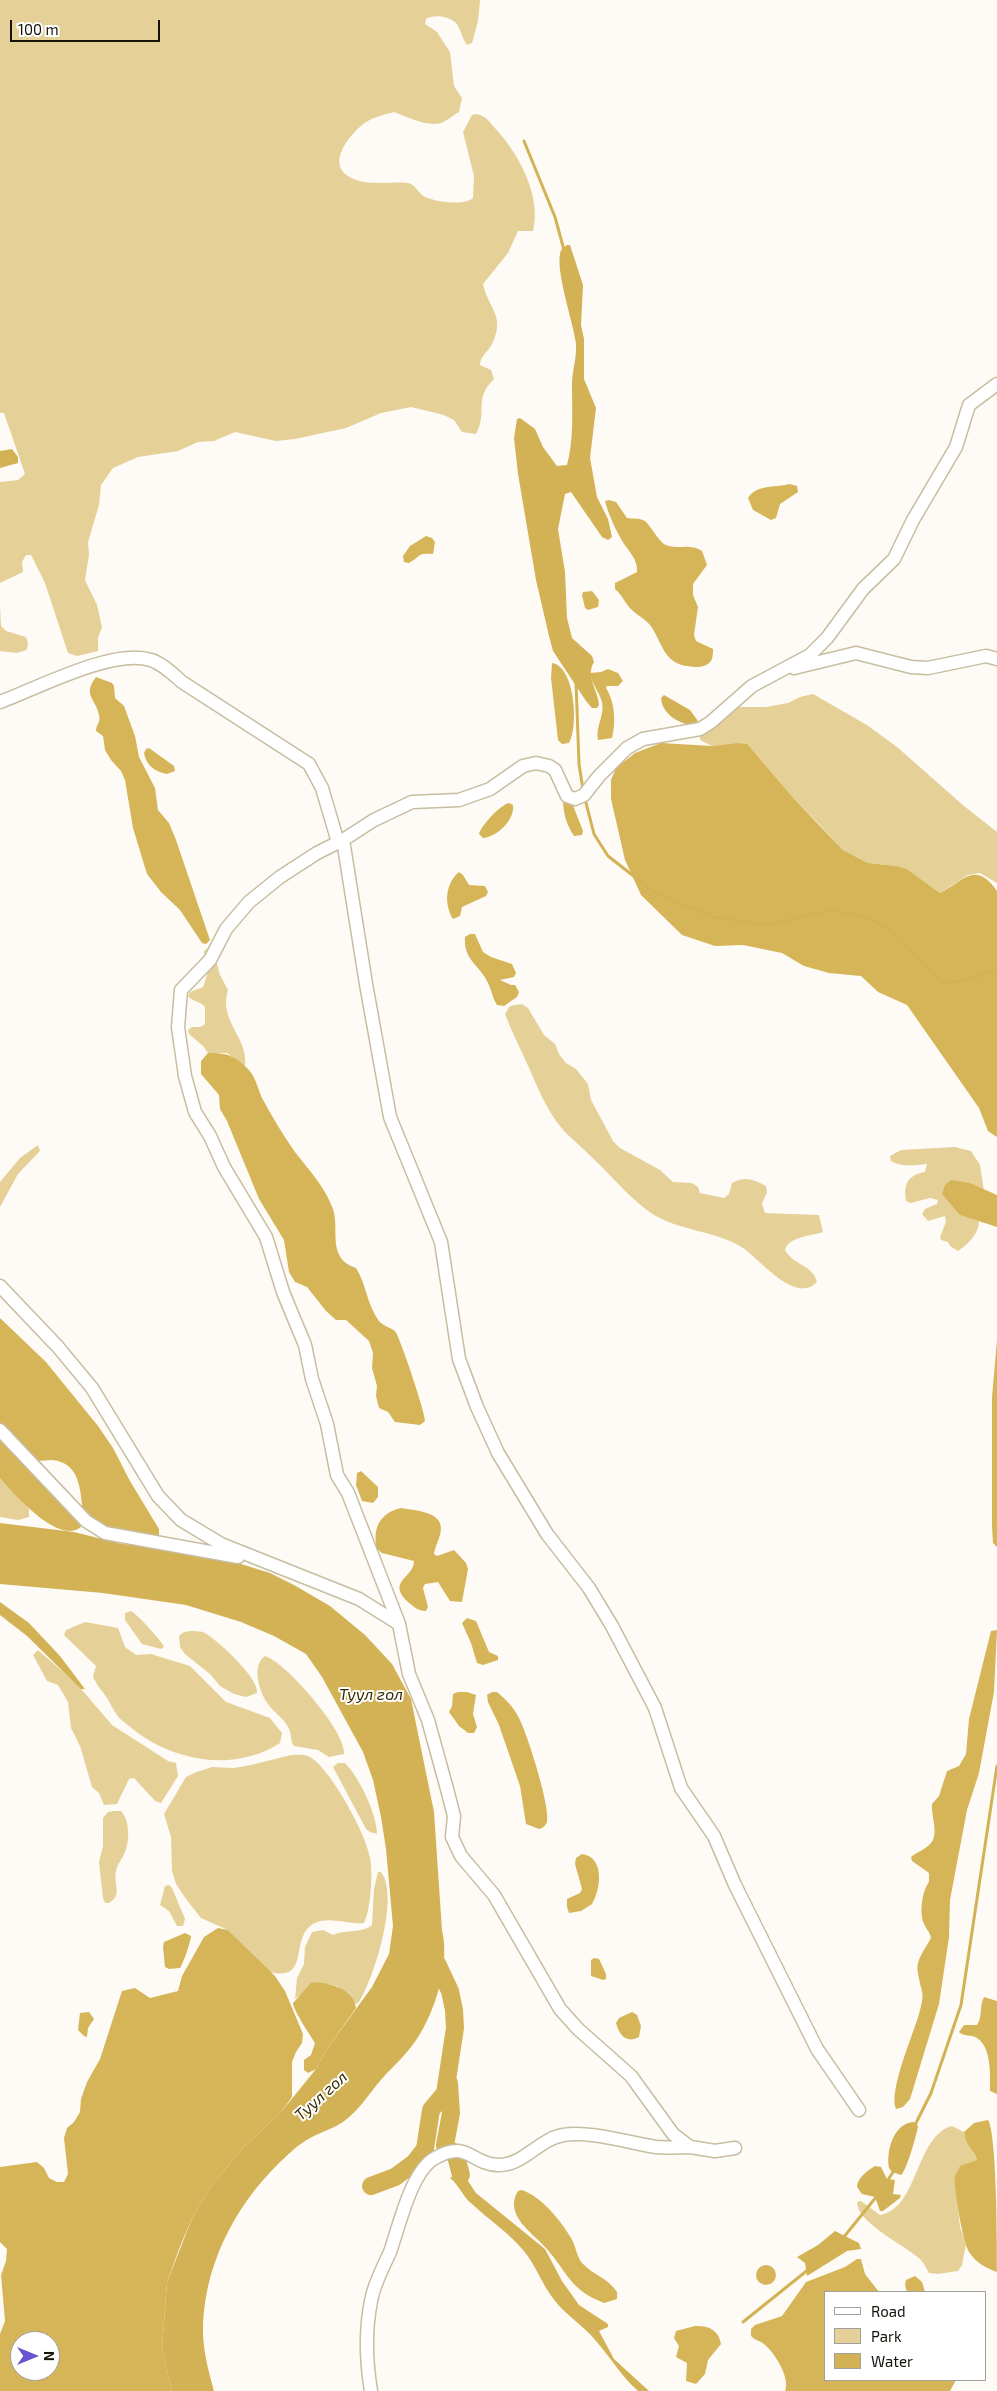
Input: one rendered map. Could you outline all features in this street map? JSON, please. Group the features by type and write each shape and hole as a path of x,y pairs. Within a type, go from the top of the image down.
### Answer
{"street":[{"path":"690,2147 673,2134 631,2076 578,2029 560,2009 494,1895 461,1856 452,1837 454,1816 428,1720 409,1674 399,1624 348,1493 338,1474 327,1424 312,1379 305,1345 283,1292 266,1236 224,1167 210,1136 195,1112 186,1076 178,1027 181,990 210,960 226,930 249,902 280,877 374,820 412,802 459,800 490,789 523,766 536,763 549,766 555,770 568,796 575,799 584,795 599,776 627,748 643,739 700,729 711,722 752,686 810,655 844,617 863,589 894,559 913,520 956,447 969,405 997,384"},
{"path":"777,672 856,653 911,667 928,668 986,656 997,659"},
{"path":"0,702 91,666 126,658 150,660 164,667 182,682 309,764 322,788 337,839 343,840"},
{"path":"343,840 390,1117 441,1242 459,1359 477,1407 498,1454 547,1534 589,1588 612,1626 655,1708 681,1788 714,1836 735,1885 817,2049 859,2110"},
{"path":"0,1286 58,1346 92,1388 158,1496 181,1520 221,1544 359,1600 399,1624"},
{"path":"0,1430 86,1521 105,1534 260,1561"},
{"path":"371,2391 366,2347 371,2299 414,2185 418,2176 433,2158 452,2151 463,2150 478,2159 499,2165 519,2159 543,2142 563,2134 591,2136 658,2147 690,2147 716,2151 735,2148"}],"green space":[{"path":"0,0 480,0 478,21 472,43 467,45 458,25 449,19 441,16 429,17 426,19 425,24 437,32 450,52 454,86 462,98 459,112 441,123 435,124 417,121 394,112 373,119 362,125 351,136 342,150 340,164 342,171 354,179 377,183 408,183 413,185 423,196 443,202 457,203 469,200 473,198 474,176 463,132 472,115 476,114 484,117 489,122 511,149 526,175 534,204 535,218 533,231 518,231 508,253 483,284 497,319 497,326 492,344 480,362 480,365 491,370 494,379 488,386 482,399 481,419 476,434 462,432 454,420 444,415 411,407 381,413 346,428 295,439 276,441 235,432 214,441 198,442 178,451 138,457 113,468 101,485 99,505 88,542 89,555 85,580 97,605 102,627 98,638 98,651 77,656 68,653 45,583 31,555 26,555 22,562 23,572 0,583 0,482 18,480 25,474 4,413 0,413"},
{"path":"0,606 1,626 6,631 26,637 28,643 27,650 16,653 0,651"},
{"path":"813,694 867,725 897,747 964,806 997,832 997,883 980,873 968,875 940,893 907,869 868,863 843,850 736,743 712,746 700,740 700,733 734,707 766,707 788,703 800,697"},
{"path":"210,946 213,950 220,975 228,990 227,1011 243,1047 245,1066 227,1053 208,1053 189,1034 188,1030 192,1027 200,1027 205,1024 205,1007 188,996 190,992 203,987 207,975 204,951"},
{"path":"522,1004 528,1008 544,1035 555,1044 559,1054 566,1063 576,1069 588,1084 591,1100 613,1141 620,1148 660,1170 673,1182 692,1183 698,1187 700,1193 724,1198 729,1194 732,1183 749,1179 766,1186 767,1192 762,1204 765,1213 819,1215 823,1232 796,1239 787,1245 785,1250 793,1259 815,1276 817,1282 808,1288 789,1285 733,1242 673,1224 651,1213 632,1198 568,1135 548,1109 505,1014 510,1006"},
{"path":"38,1145 40,1151 18,1174 0,1207 0,1182 20,1158"},
{"path":"955,1147 971,1151 980,1165 984,1191 970,1183 962,1215 979,1221 979,1226 972,1238 958,1251 950,1246 948,1242 941,1240 940,1237 946,1222 945,1216 928,1221 922,1214 925,1209 937,1204 938,1200 930,1198 911,1203 906,1201 905,1190 908,1181 914,1175 925,1172 927,1164 900,1165 891,1161 890,1156 901,1150"},
{"path":"0,1478 29,1509 29,1517 18,1520 0,1517"},
{"path":"131,1611 149,1628 164,1647 161,1649 142,1644 125,1620 125,1613"},
{"path":"85,1622 118,1628 125,1647 136,1655 151,1654 190,1666 226,1702 270,1718 282,1733 280,1743 244,1758 225,1760 186,1756 150,1741 134,1730 114,1711 94,1679 96,1666 64,1635 66,1630"},
{"path":"184,1632 203,1632 227,1651 245,1669 256,1687 257,1693 246,1697 234,1694 220,1686 210,1674 185,1654 180,1647 179,1636"},
{"path":"38,1650 76,1683 112,1725 168,1761 176,1763 178,1776 161,1803 155,1801 134,1778 129,1779 117,1804 104,1805 99,1793 92,1787 80,1746 71,1728 68,1702 58,1685 47,1681 33,1655"},
{"path":"265,1656 275,1661 287,1671 314,1700 336,1731 344,1754 329,1757 318,1750 294,1746 284,1720 268,1704 259,1686 258,1666"},
{"path":"291,1755 310,1757 327,1774 337,1788 362,1834 370,1858 371,1881 370,1900 364,1923 325,1920 313,1924 306,1931 302,1939 295,1965 291,1971 283,1973 270,1972 228,1930 201,1918 186,1899 176,1884 172,1871 171,1837 164,1814 186,1777 194,1773 212,1767 234,1768"},
{"path":"338,1763 345,1763 361,1786 371,1806 377,1834 366,1829 333,1767"},
{"path":"121,1811 124,1814 128,1829 128,1840 125,1852 116,1871 116,1896 109,1903 105,1903 99,1862 103,1846 103,1818 108,1812"},
{"path":"378,1872 381,1872 386,1883 388,1899 386,1917 378,1957 359,2002 356,2004 337,1986 318,1982 295,1999 297,1978 304,1964 305,1947 312,1932 323,1930 333,1935 363,1930 372,1925 374,1889"},
{"path":"169,1885 185,1919 183,1926 177,1926 169,1911 160,1905 165,1886"},
{"path":"952,2126 964,2132 977,2160 955,2184 960,2227 966,2244 962,2265 958,2271 938,2274 929,2273 920,2259 873,2226 859,2210 857,2202 861,2201 880,2215 893,2210 902,2200 910,2186 931,2143 940,2132"}],"shaded area":[{"path":"789,484 797,486 798,492 780,504 776,518 771,520 753,510 748,498 756,490"},
{"path":"605,501 616,502 627,518 645,521 664,544 673,547 692,547 702,551 707,565 693,584 693,595 698,607 694,635 696,641 713,649 712,658 708,664 694,667 673,661 664,650 650,625 627,605 615,589 615,583 637,572 637,567 634,558 622,542 611,519"},
{"path":"426,536 432,538 435,542 433,554 421,555 409,563 404,562 403,556 410,546"},
{"path":"592,591 599,600 598,607 588,610 585,608 582,595 583,592"},
{"path":"552,663 560,667 566,675 573,698 574,724 569,743 562,744 558,740 551,678"},
{"path":"608,669 618,673 623,681 618,686 607,686 606,688 613,706 613,732 612,738 598,740 597,735 603,707 590,673"},
{"path":"96,677 112,683 115,698 124,706 135,736 139,757 155,788 158,810 169,823 176,840 210,940 206,944 202,943 180,910 161,892 147,874 133,828 125,780 121,771 105,750 103,736 96,731 99,718 91,697 90,688"},
{"path":"661,743 712,746 736,743 747,744 794,799 843,850 868,863 907,869 940,893 969,876 976,875 989,882 997,891 997,1137 988,1131 979,1108 907,1005 878,992 861,976 829,973 804,966 782,953 743,945 715,946 682,935 641,895 625,860 611,799 611,780 616,768 635,753"},
{"path":"149,748 174,766 175,771 167,774 159,772 152,767 144,753"},
{"path":"567,801 572,803 583,831 582,835 574,836 568,824 563,803"},
{"path":"509,803 513,805 513,811 508,822 494,835 483,838 479,834 483,826 491,816"},
{"path":"459,872 469,885 485,886 488,892 486,896 462,907 460,916 453,919 448,907 447,894 451,882"},
{"path":"475,934 483,952 491,957 512,964 516,973 514,977 500,980 515,985 519,992 517,997 504,1006 497,1005 485,977 469,957 465,945 465,937"},
{"path":"208,1053 230,1056 251,1072 263,1100 278,1126 326,1193 335,1217 337,1250 341,1258 356,1268 375,1315 381,1323 395,1331 398,1336 424,1416 425,1421 420,1425 395,1422 388,1412 379,1408 376,1396 377,1386 372,1368 373,1353 369,1341 346,1320 336,1320 326,1311 307,1287 295,1282 289,1272 284,1240 259,1199 227,1121 220,1109 219,1095 201,1074 201,1061"},
{"path":"951,1180 970,1183 997,1195 997,1227 960,1215 942,1194 945,1185"},
{"path":"0,1318 46,1362 98,1426 113,1448 130,1481 159,1529 159,1538 104,1528 83,1512 80,1487 74,1472 69,1466 52,1460 37,1461 0,1423"},
{"path":"997,1340 997,1547 993,1543 992,1526 992,1397"},
{"path":"0,1436 58,1498 81,1527 72,1531 49,1524 6,1485 0,1478"},
{"path":"361,1471 378,1487 378,1497 373,1503 362,1501 356,1485 357,1473"},
{"path":"401,1508 429,1514 439,1521 441,1527 440,1535 434,1554 437,1556 454,1550 466,1563 468,1569 462,1602 450,1601 438,1582 425,1584 423,1588 428,1607 426,1611 414,1607 402,1595 400,1584 410,1572 414,1561 382,1553 377,1549 376,1541 379,1522 394,1510"},
{"path":"467,1618 476,1621 489,1652 498,1656 498,1660 483,1665 477,1663 462,1623"},
{"path":"997,1630 994,1692 979,1773 967,1810 950,1900 949,1937 939,2004 910,2099 903,2107 896,2109 894,2101 898,2077 922,2000 917,1968 918,1963 931,1938 922,1919 923,1896 929,1882 929,1873 912,1861 911,1857 931,1843 935,1830 932,1804 939,1796 947,1771 959,1766 966,1754 969,1719 991,1631"},
{"path":"458,1692 476,1695 473,1714 477,1727 474,1733 468,1733 459,1726 449,1712 452,1706 453,1694"},
{"path":"497,1692 512,1707 519,1718 538,1770 547,1814 547,1822 540,1829 526,1824 520,1786 499,1725 488,1702 487,1695"},
{"path":"582,1854 589,1856 595,1861 598,1867 599,1882 592,1904 581,1911 569,1913 567,1899 580,1893 582,1889 575,1864 576,1858"},
{"path":"218,1928 228,1930 275,1976 285,1991 303,2034 302,2043 292,2062 292,2097 282,2111 242,2149 211,2186 193,2216 179,2249 167,2282 162,2349 172,2391 0,2391 0,2334 5,2321 1,2275 6,2261 7,2249 0,2242 0,2167 37,2162 44,2168 49,2178 57,2182 64,2182 68,2174 64,2138 67,2128 74,2122 80,2112 81,2099 87,2082 100,2059 122,1991 135,1988 150,1998 178,1991 182,1976 204,1937"},
{"path":"185,1933 191,1936 191,1939 180,1968 169,1969 165,1967 164,1942"},
{"path":"594,1958 599,1959 606,1974 606,1979 603,1980 591,1976 591,1960"},
{"path":"318,1982 336,1986 347,1992 356,2008 329,2046 316,2069 308,2073 304,2070 304,2060 311,2055 315,2043 293,2003 311,1983"},
{"path":"984,1997 997,2001 997,2094 990,2091 988,2055 982,2042 975,2037 959,2032 964,2025 977,2025"},
{"path":"89,2012 94,2019 88,2028 87,2037 78,2030 80,2013"},
{"path":"632,2012 637,2015 641,2026 639,2037 627,2039 621,2035 616,2023 619,2018"},
{"path":"988,2120 991,2130 995,2168 997,2272 981,2265 969,2252 961,2227 955,2182 955,2176 960,2166 977,2160 964,2132 974,2123"},
{"path":"522,2190 537,2198 556,2217 571,2238 582,2263 613,2287 617,2292 617,2299 604,2303 583,2292 570,2280 554,2257 527,2230 517,2216 514,2200 518,2191"},
{"path":"857,2259 861,2259 865,2274 878,2291 824,2291 824,2381 955,2381 950,2391 785,2391 785,2379 780,2364 766,2346 751,2336 751,2329 755,2325 782,2316 806,2282 845,2267"},
{"path":"762,2265 770,2265 776,2271 776,2279 770,2285 762,2285 756,2279 756,2271"},
{"path":"915,2276 922,2282 925,2291 907,2291 906,2280"},
{"path":"695,2326 704,2326 712,2329 718,2335 721,2344 708,2360 705,2374 696,2384 686,2381 687,2363 676,2357 679,2346 674,2338 676,2331"}],"water":[{"path":"570,245 583,285 581,325 584,339 584,379 596,408 590,458 597,497 608,519 612,537 608,540 602,537 571,492 565,494 558,529 565,572 567,618 572,638 592,656 594,662 591,678 598,699 599,705 597,708 592,708 586,701 553,651 536,580 518,474 514,438 517,419 520,418 535,429 543,447 557,466 567,465 572,435 572,380 576,344 560,269 561,250"},
{"path":"12,449 18,457 18,463 0,468 0,451"},
{"path":"664,695 690,710 698,721 691,725 676,720 664,708 661,698"},
{"name":"Туул гол","path":"0,1523 74,1532 122,1544 163,1546 241,1564 270,1573 330,1606 365,1635 392,1664 411,1699 434,1812 444,1945 444,1961 437,1995 424,2027 415,2041 357,2109 343,2122 301,2143 291,2152 262,2181 234,2220 214,2264 204,2311 203,2335 214,2391 172,2391 162,2349 167,2282 193,2216 211,2186 242,2149 282,2111 316,2069 329,2046 372,1987 389,1954 393,1926 386,1849 373,1780 363,1752 322,1677 306,1654 274,1636 241,1622 186,1605 103,1593 0,1584"},
{"path":"0,1602 29,1623 60,1656 85,1689 81,1689 27,1636 0,1615"},
{"path":"914,2122 918,2126 906,2167 901,2175 892,2172 888,2161 892,2139 901,2127"},
{"path":"875,2166 881,2167 887,2179 895,2180 893,2194 901,2195 900,2198 883,2211 880,2211 875,2197 862,2194 857,2187 861,2177"},
{"path":"456,2174 466,2178 476,2193 545,2249 562,2281 579,2305 608,2324 608,2327 599,2331 614,2359 649,2391 638,2391 591,2336 550,2295 532,2262 523,2250 511,2237 469,2201 450,2178"},
{"path":"835,2231 859,2243 861,2249 847,2251 807,2276 805,2263 797,2257 818,2245"}],"waterway":[{"path":"524,141 555,217 564,250"},
{"path":"576,682 579,764 583,790"},
{"path":"585,799 594,834 608,856 654,892 713,917 768,925 831,910 865,917 893,931 942,982 966,981 997,969"},
{"path":"914,2127 931,2093 961,2005 997,1766"},
{"path":"371,2186 395,2177 414,2163 425,2149 431,2110 445,2093 455,2028 454,2010 450,1991 433,1955"},
{"path":"449,2083 451,2113 445,2145 456,2156 461,2175"},
{"path":"886,2183 895,2169"},
{"path":"843,2238 877,2196"},
{"path":"743,2322 809,2269"}]}
